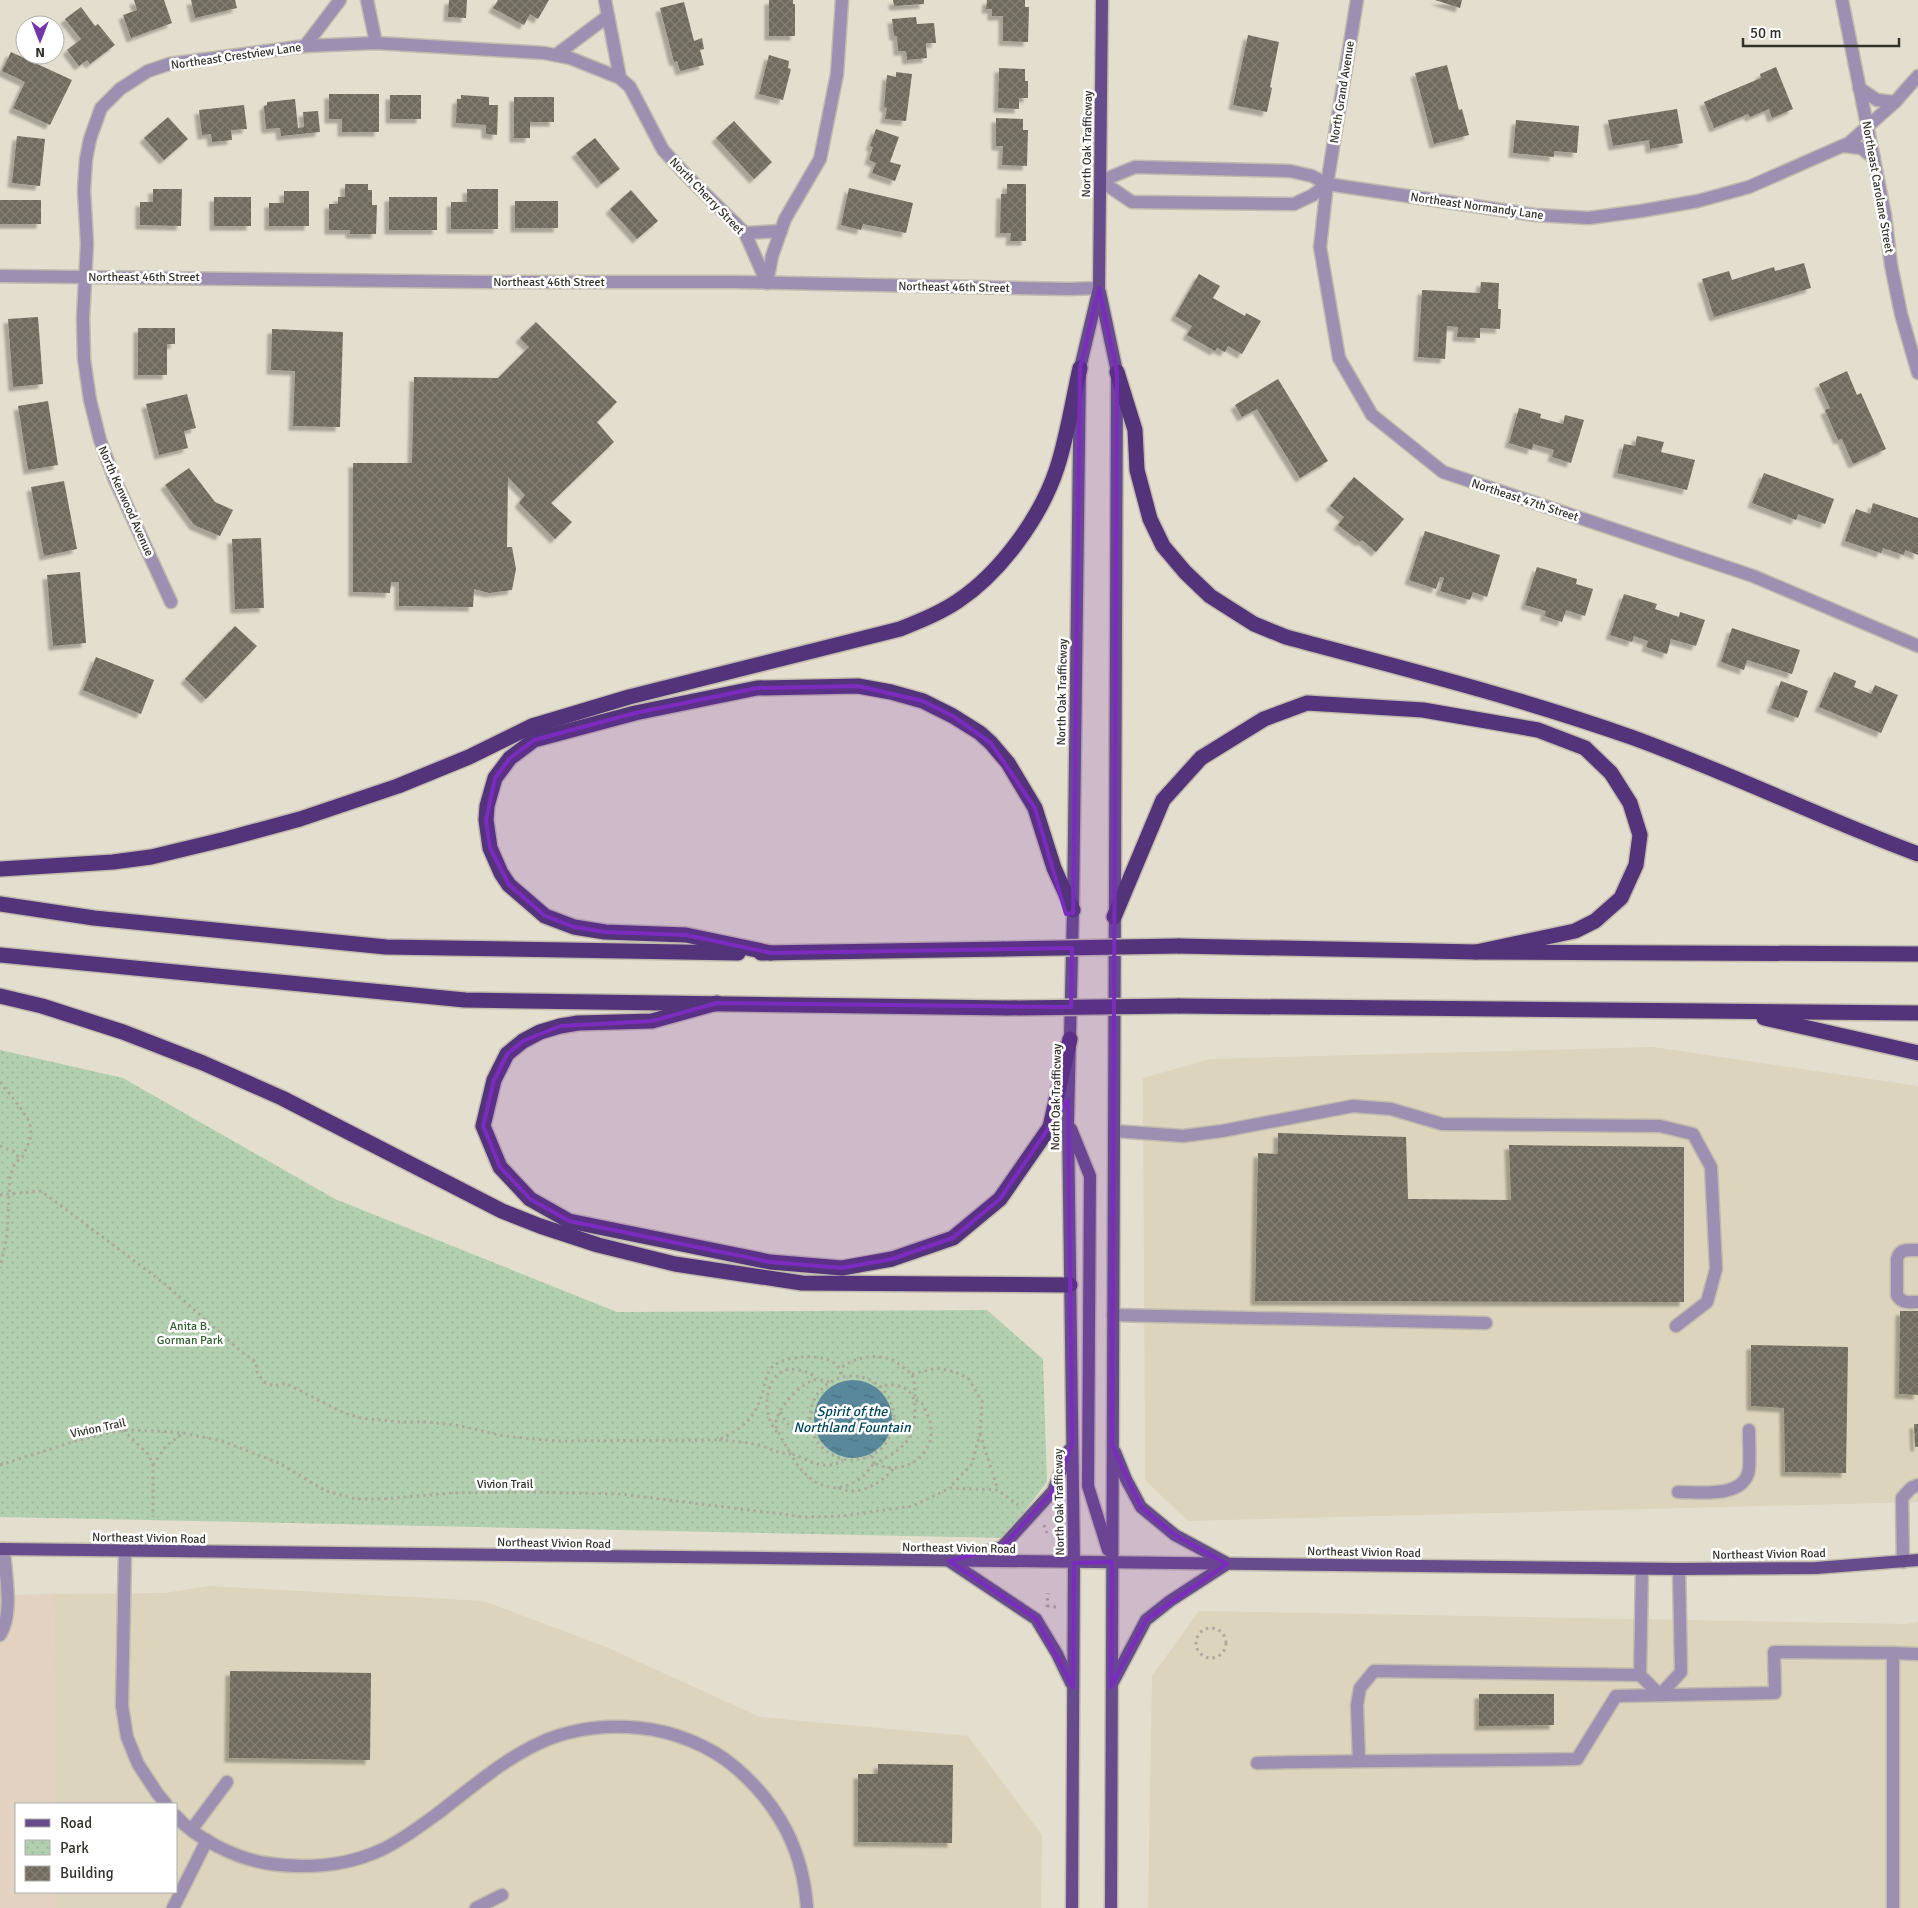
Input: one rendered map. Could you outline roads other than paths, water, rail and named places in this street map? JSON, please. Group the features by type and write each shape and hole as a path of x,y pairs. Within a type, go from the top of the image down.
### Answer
{"highway":[{"path":"0,869 113,862 151,856 300,818 398,786 469,757 532,726 629,696 900,630 931,617 959,600 984,580 1023,534 1046,495 1057,467 1080,368"},
{"path":"1116,372 1135,430 1137,470 1150,519 1163,546 1185,572 1210,596 1237,614 1254,624 1286,637 1511,698 1630,737 1708,766 1918,854"},
{"path":"771,953 686,935 606,932 574,927 545,916 510,885 501,874 492,854 486,820 487,806 495,778 510,758 534,740 635,713 757,688 858,686 891,692 923,701 953,716 980,733 1002,756 1035,808 1054,868 1073,910"},
{"path":"1114,917 1162,800 1201,758 1264,719 1307,703 1423,710 1538,730 1585,748 1612,772 1630,803 1640,836 1636,865 1621,898 1595,921 1575,931 1476,952"},
{"path":"0,904 94,918 386,947 771,953 1178,946 1476,952 1918,954"},
{"path":"0,955 465,1000 1007,1008 1178,1006 1918,1013"},
{"path":"0,996 42,1006 123,1032 203,1063 282,1098 502,1211 598,1245 675,1264 802,1283 1070,1285"},
{"path":"717,1003 652,1021 560,1026 540,1032 523,1041 507,1054 494,1080 483,1126 500,1167 530,1199 569,1221 770,1262 842,1268 892,1260 953,1238 1000,1199 1050,1127 1070,1039"},
{"path":"1736,1012 1918,1052"}],"main road":[{"name":"North Oak Trafficway","path":"1072,1908 1074,1563 1068,1122 1073,910 1080,368 1099,288 1102,0"},
{"name":"North Oak Trafficway","path":"1099,288 1116,372 1111,1908"},
{"path":"1068,1122 1090,1176 1088,1486 1112,1562"},
{"path":"949,1561 1002,1547 1052,1491 1072,1445"},
{"path":"1111,1687 1146,1620 1170,1601 1227,1564 1175,1535 1141,1507 1126,1479 1112,1445"},
{"name":"Northeast Vivion Road","path":"2,1549 1642,1569 1816,1568 1918,1560"},
{"path":"949,1561 1036,1619 1057,1654 1073,1687"}],"street":[{"path":"305,46 340,0"},
{"path":"367,0 376,43"},
{"name":"North Cherry Street","path":"605,0 620,78 630,87 663,150 708,198 745,233 767,283"},
{"path":"767,283 772,256 785,219 820,160 837,74 842,0"},
{"name":"North Grand Avenue","path":"1327,184 1357,0"},
{"name":"Northeast Carolane Street","path":"1842,0 1885,216 1901,314 1918,373"},
{"path":"556,55 608,16"},
{"name":"Northeast Crestview Lane","path":"86,277 84,190 86,159 90,139 101,108 120,89 148,71 169,64 305,46 376,43 556,55 570,58 620,78"},
{"name":"Northeast Normandy Lane","path":"1101,180 1135,167 1290,171 1312,176 1327,184 1535,216 1589,218 1698,201 1749,188 1849,143 1895,102 1918,76"},
{"path":"1860,88 1877,100 1895,102"},
{"path":"1843,146 1860,148 1874,158"},
{"path":"1101,180 1132,202 1294,204 1313,195 1327,184"},
{"name":"Northeast 47th Street","path":"1327,184 1320,247 1339,358 1372,414 1443,472 1753,576 1918,646"},
{"path":"745,233 781,231"},
{"name":"Northeast 46th Street","path":"0,276 1099,288"},
{"name":"North Kenwood Avenue","path":"86,277 83,318 84,359 90,400 100,440 114,478 171,602"},
{"path":"1114,1131 1183,1136 1222,1131 1353,1106 1391,1109 1442,1124 1660,1126 1693,1134 1711,1166 1716,1269 1707,1302 1676,1326"},
{"path":"1918,1250 1904,1250 1897,1259 1897,1295 1904,1302 1918,1302"},
{"path":"1112,1316 1486,1323"},
{"path":"1678,1492 1722,1493 1740,1485 1749,1471 1749,1430"},
{"path":"1903,1562 1902,1498 1911,1488 1918,1485"},
{"path":"0,1635 6,1626 8,1612 2,1549"},
{"path":"125,1552 122,1706 127,1738 138,1764 165,1803"},
{"path":"1640,1675 1642,1569"},
{"path":"1660,1695 1681,1672 1679,1569"},
{"path":"1257,1763 1359,1760 1482,1761 1577,1758 1616,1696 1775,1693 1774,1652 1918,1654"},
{"path":"1893,1654 1893,1908"},
{"path":"1359,1760 1357,1705 1360,1688 1374,1671 1640,1675 1660,1695"},
{"path":"178,1818 207,1840 227,1852 253,1861 287,1866 319,1866 350,1861 380,1850 410,1834 509,1759 536,1743 562,1733 593,1727 621,1726 650,1729 680,1737 705,1748 732,1765 754,1784 773,1808 788,1834 799,1860 805,1886 807,1908"},
{"path":"192,1829 227,1782"},
{"path":"173,1908 207,1840"},
{"path":"476,1908 502,1895"}],"water":[{"name":"Spirit of the Northland Fountain","path":"853,1380 868,1383 885,1397 889,1404 892,1419 889,1434 875,1451 868,1455 853,1458 838,1455 821,1441 817,1434 814,1419 817,1404 831,1387 838,1383"}],"park label":[{"name":"Anita B. Gorman Park","path":"190,1333"}]}
